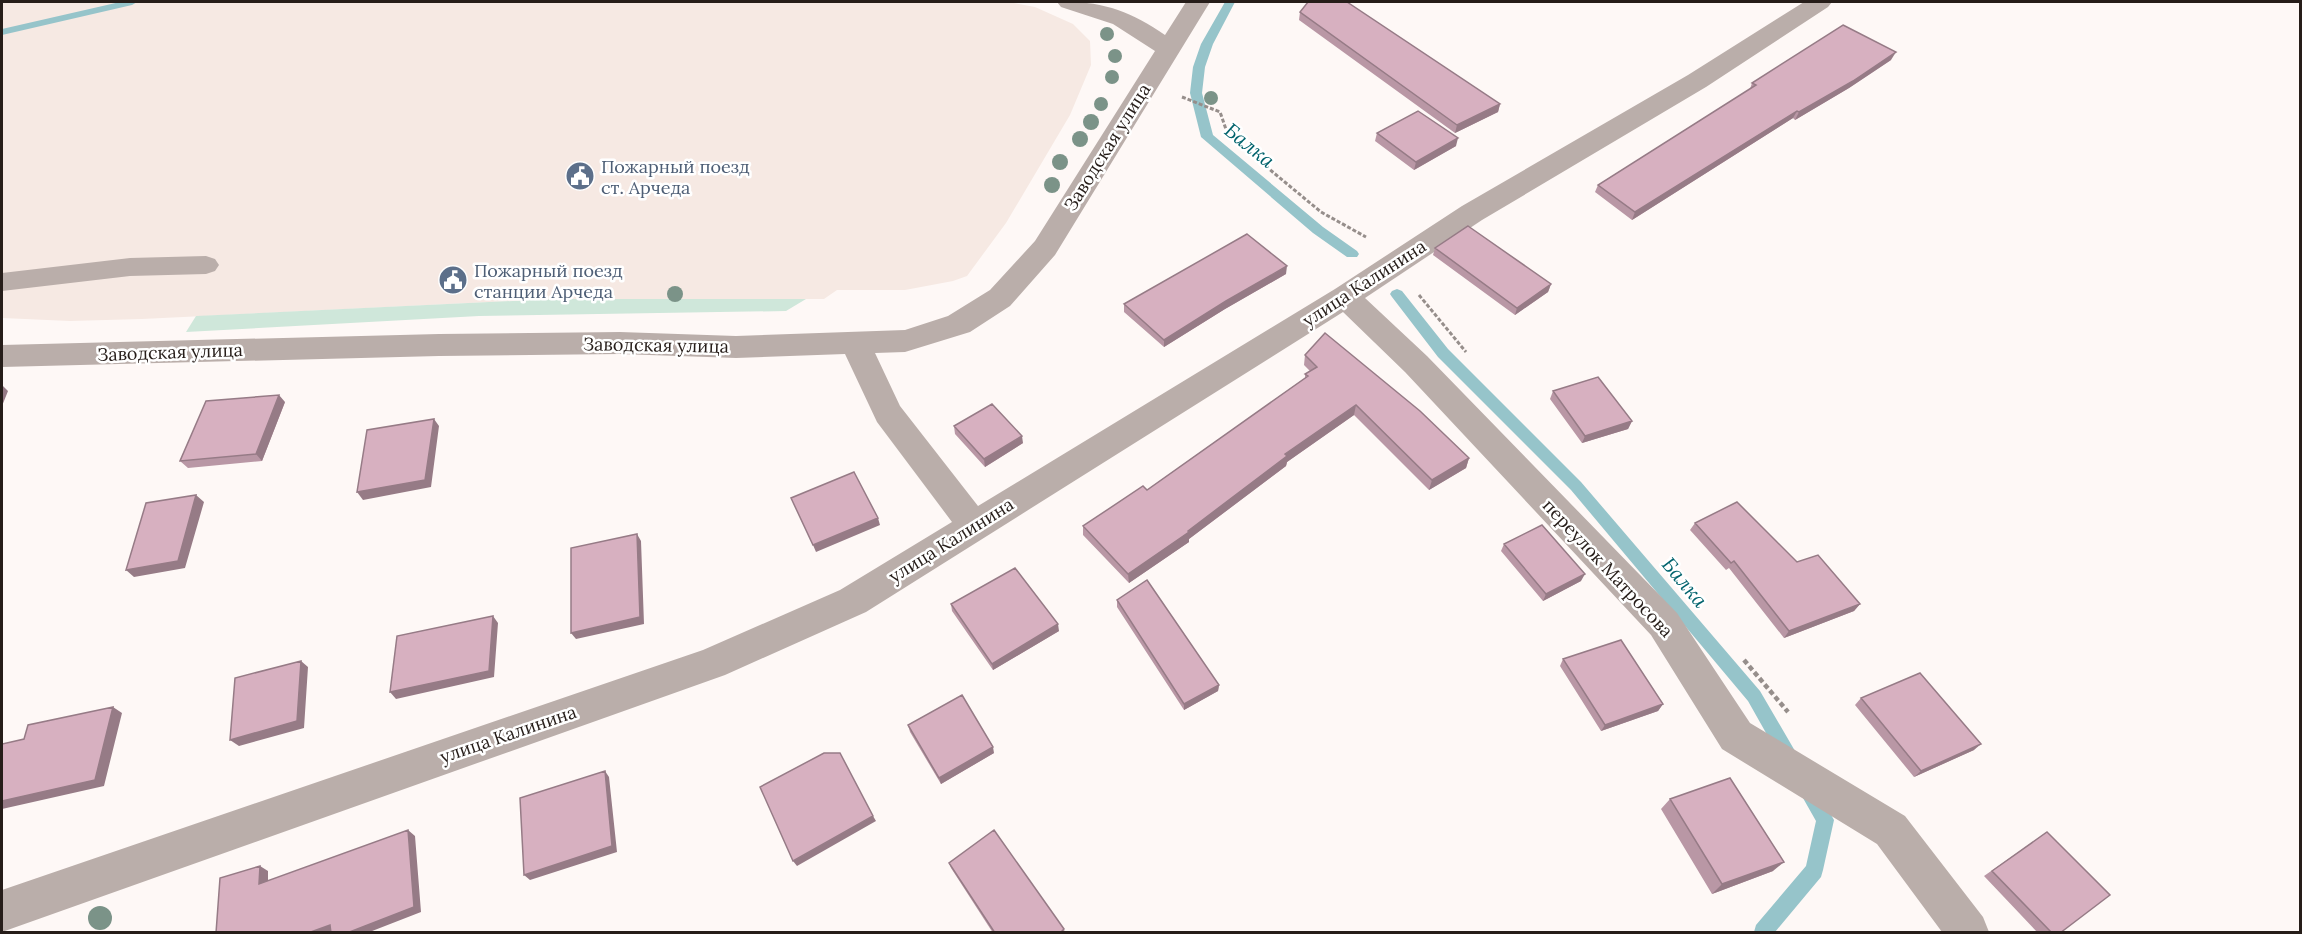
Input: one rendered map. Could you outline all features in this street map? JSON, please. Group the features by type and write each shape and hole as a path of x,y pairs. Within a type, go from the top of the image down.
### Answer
{"street":[{"path":"1069,2 1107,11 1138,26 1168,49"},
{"name":"Заводская улица","path":"2,356 439,345 620,344 736,347 855,344 905,340 959,324 1000,298 1045,248 1198,2"},
{"name":"улица Калинина","path":"2,910 712,663 854,601 1345,297 1472,213 1697,81 1820,2"},
{"name":"переулок Матросова","path":"1345,297 1416,364 1664,624 1736,736 1891,830 1968,933"},
{"path":"855,344 888,413 974,526"}],"lane":[{"path":"2,282 130,267 206,265"}],"path":[{"path":"1184,99 1220,112"}],"shaded area":[{"path":"2,2 1008,2 1035,7 1073,24 1090,41 1091,65 1070,115 1006,223 967,276 953,281 905,290 837,290 824,299 553,299 142,319 70,321 2,318"}],"green space":[{"path":"553,299 806,299 786,311 479,316 186,332 196,316"}],"building":[{"path":"1308,2 1347,2 1500,104 1457,125 1300,12"},
{"path":"1843,25 1896,52 1853,81 1799,112 1797,111 1635,212 1598,185 1756,85 1752,83"},
{"path":"1418,111 1458,138 1416,162 1377,133"},
{"path":"1468,226 1551,284 1517,308 1435,248"},
{"path":"1247,234 1287,266 1164,340 1124,304"},
{"path":"1325,333 1420,411 1469,458 1432,480 1356,405 1285,454 1287,456 1189,532 1128,574 1083,526 1143,486 1147,490 1308,376 1305,374 1317,367 1305,355"},
{"path":"1598,377 1632,421 1585,436 1553,391"},
{"path":"279,395 256,454 180,461 206,401"},
{"path":"992,404 1022,436 984,459 954,426"},
{"path":"434,419 425,480 357,492 367,430"},
{"path":"854,472 878,518 813,545 791,498"},
{"path":"196,495 178,561 126,570 146,503"},
{"path":"1737,502 1797,562 1818,555 1860,604 1789,631 1734,561 1731,563 1695,523"},
{"path":"1542,525 1585,574 1546,594 1504,544"},
{"path":"637,534 640,617 571,633 571,548"},
{"path":"1015,568 1058,624 992,664 951,604"},
{"path":"1147,580 1219,685 1184,704 1117,600"},
{"path":"493,616 489,671 390,692 397,636"},
{"path":"1621,640 1663,704 1605,725 1563,659"},
{"path":"301,661 297,721 230,740 235,678"},
{"path":"1920,673 1981,744 1921,771 1861,698"},
{"path":"962,695 993,747 939,778 908,725"},
{"path":"113,707 95,780 2,801 2,744 24,739 28,725"},
{"path":"824,753 840,753 873,816 793,861 760,787"},
{"path":"605,771 612,846 524,875 520,798"},
{"path":"1730,778 1784,862 1722,884 1670,799"},
{"path":"408,830 414,907 347,933 331,933 330,925 308,933 216,933 220,878 260,866 259,884"},
{"path":"994,830 1064,929 1060,933 995,933 949,863"},
{"path":"2047,832 2110,895 2060,933 2052,933 1992,871"}],"waterway":[{"path":"2,32 132,2"},
{"name":"Балка","path":"1230,2 1207,44 1199,67 1196,93 1207,137 1318,230 1352,254"},
{"name":"Балка","path":"1397,294 1443,353 1576,486 1754,696 1789,757"},
{"name":"Балка","path":"1763,932 1814,870 1825,820 1808,791"}],"place":[{"name":"Пожарный поезд ст. Арчеда","path":"580,176"},
{"name":"Пожарный поезд станции Арчеда","path":"453,280"}]}
